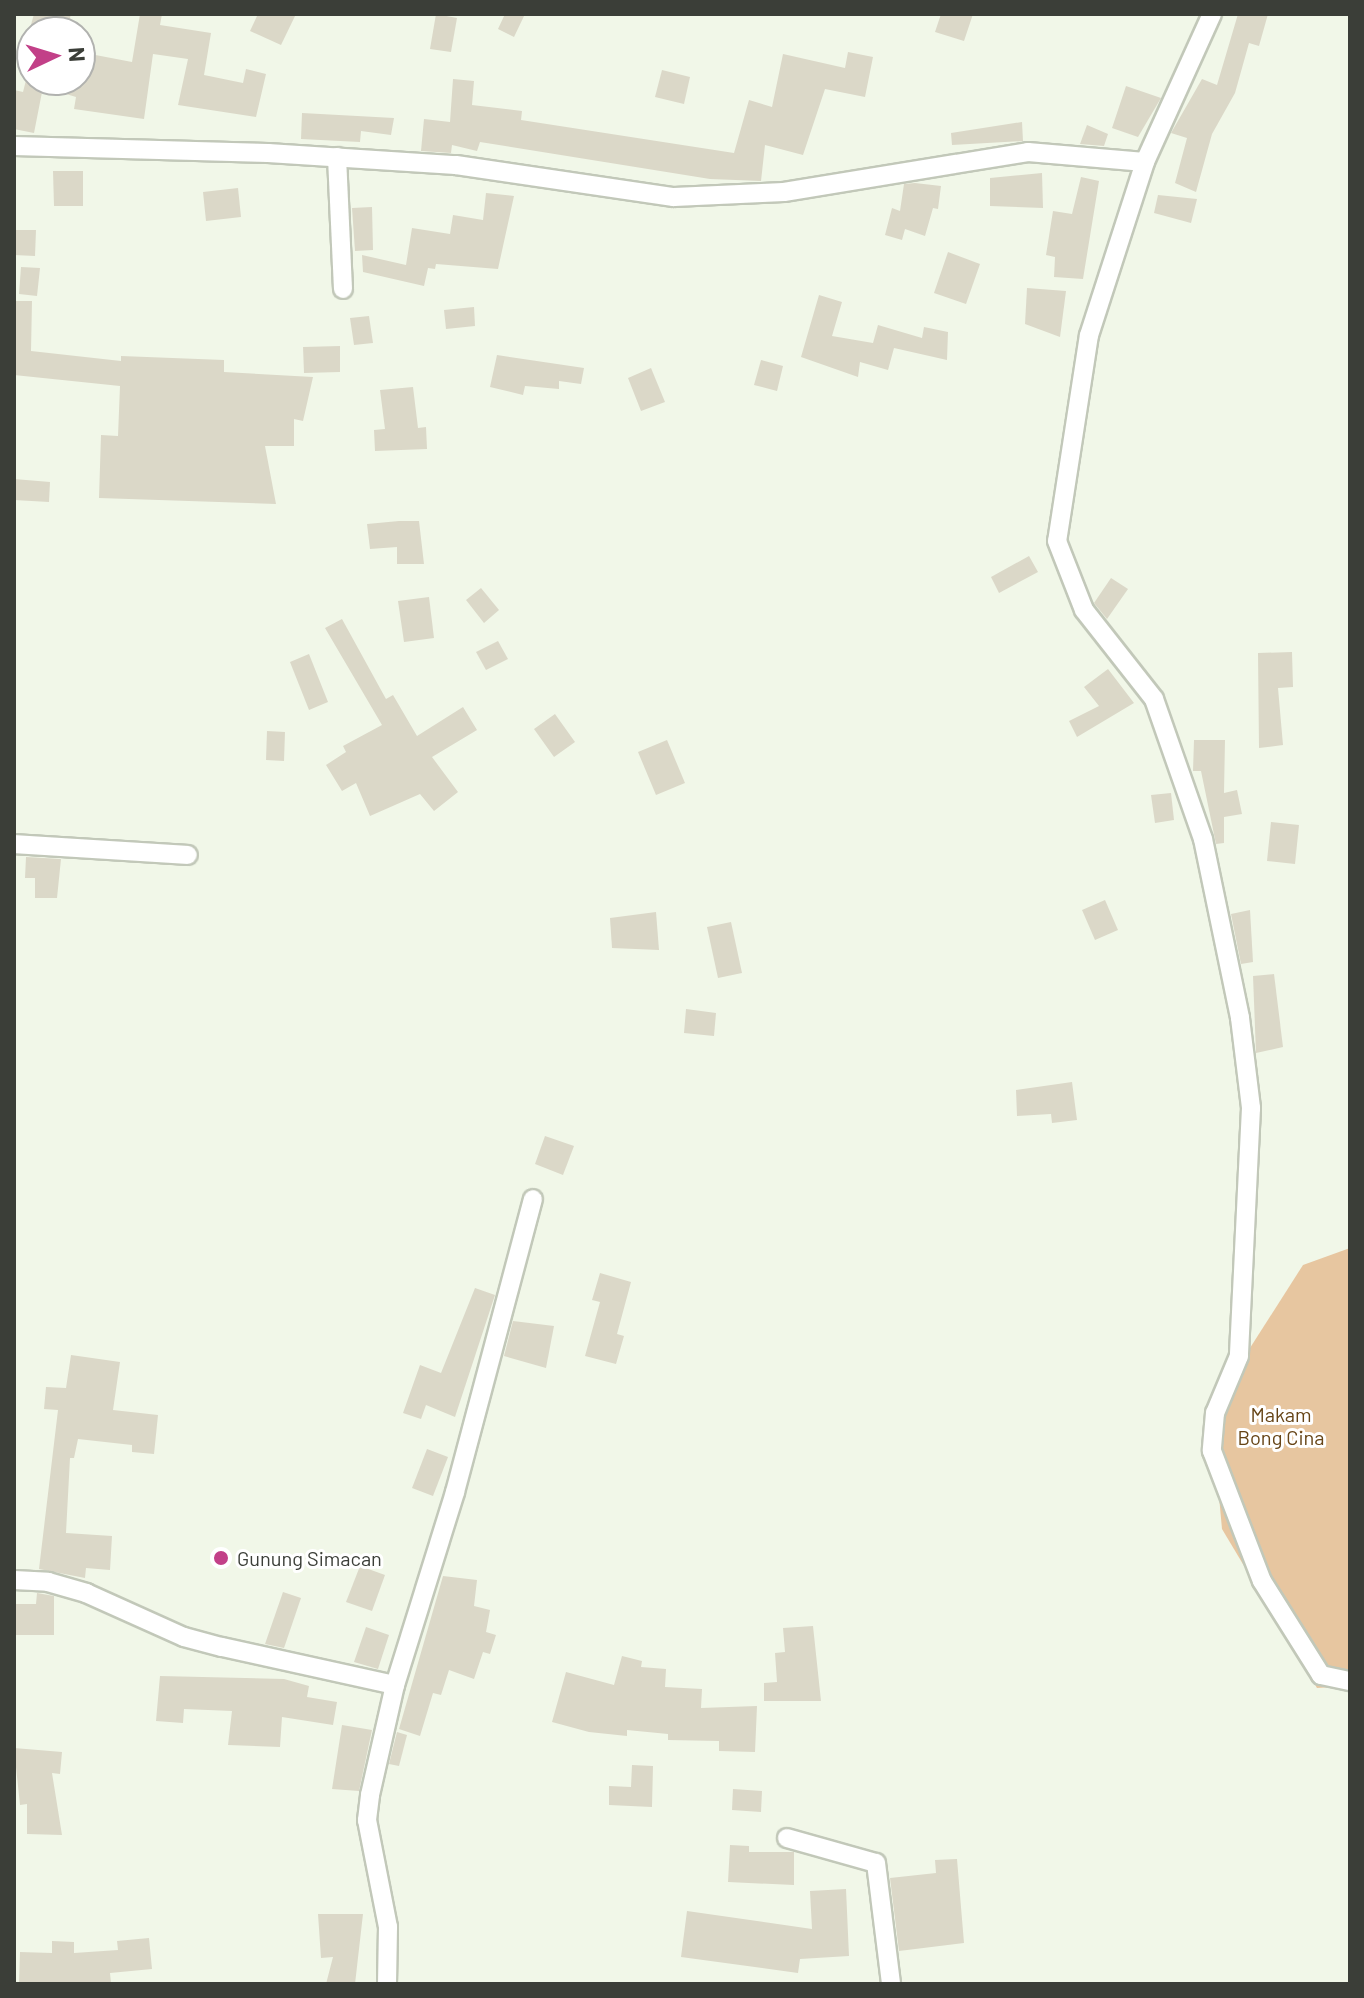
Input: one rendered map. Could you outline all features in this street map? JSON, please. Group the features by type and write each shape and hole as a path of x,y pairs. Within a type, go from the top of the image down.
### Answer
{"street":[{"path":"1212,14 1145,162 1089,335 1057,541 1084,610 1154,699 1203,839 1240,1018 1251,1108 1239,1356 1215,1413 1212,1451 1262,1581 1321,1675 1350,1681"},
{"path":"14,146 337,157 508,170 674,197 784,192 1028,152 1145,162"},
{"path":"337,157 343,289"},
{"path":"14,844 188,855"},
{"path":"387,1984 386,1906 367,1820 395,1685 459,1478 533,1199"},
{"path":"14,1580 48,1582 86,1593 184,1637 395,1685"},
{"path":"787,1838 876,1863 891,1984"}],"green space":[{"name":"Makam Bong Cina","path":"1350,1248 1350,1686 1317,1688 1222,1529 1211,1409 1303,1265"}],"building":[{"path":"34,14 71,14 70,16"},
{"path":"140,14 162,14 160,25 211,33 204,75 243,83 246,69 266,74 256,117 178,105 188,59 153,54 144,119 74,109 76,97 73,96 96,96 96,55 132,62"},
{"path":"258,14 296,14 281,45 250,31"},
{"path":"436,14 457,18 451,52 430,49"},
{"path":"505,14 525,14 514,37 498,29"},
{"path":"941,14 973,14 964,41 935,32"},
{"path":"1238,14 1268,14 1259,46 1249,43 1235,93 1212,134 1196,192 1175,183 1187,138 1171,133 1202,79 1217,85"},
{"path":"848,52 873,57 865,97 825,89 803,155 765,145 761,181 710,179 480,142 477,151 452,145 451,153 421,151 424,119 450,122 453,79 474,81 472,105 522,111 521,120 734,153 749,100 772,107 783,54 845,68"},
{"path":"662,70 690,77 684,104 655,97"},
{"path":"1126,86 1161,98 1138,137 1112,128"},
{"path":"14,90 16,96 41,96 34,133 14,129"},
{"path":"302,113 394,118 391,135 361,131 360,142 301,139"},
{"path":"1022,122 1023,141 952,145 951,133"},
{"path":"1087,125 1108,134 1104,146 1080,144"},
{"path":"53,171 83,171 83,206 54,206"},
{"path":"1042,173 1043,208 990,206 990,178"},
{"path":"1081,177 1099,181 1083,279 1054,277 1055,257 1046,255 1053,211 1072,214"},
{"path":"904,184 941,186 938,209 933,208 925,236 905,229 902,240 885,235 892,208 900,211"},
{"path":"238,188 241,217 206,221 203,192"},
{"path":"486,193 514,196 498,269 436,264 435,269 428,268 424,286 363,272 362,255 406,265 412,228 450,234 453,215 483,220"},
{"path":"1158,195 1197,199 1191,223 1154,213"},
{"path":"372,207 373,250 355,251 352,208"},
{"path":"14,230 36,230 35,256 14,255"},
{"path":"948,252 980,264 966,304 934,293"},
{"path":"21,267 40,268 37,296 19,294"},
{"path":"1027,288 1066,291 1060,337 1025,324"},
{"path":"819,295 842,302 832,336 873,343 878,325 922,338 924,327 948,332 947,360 894,348 888,370 860,362 858,377 801,357"},
{"path":"14,301 32,301 31,351 121,361 121,356 224,360 224,372 313,377 303,421 294,419 294,446 265,446 276,504 99,498 101,435 118,436 120,386 14,375"},
{"path":"474,307 475,326 446,329 444,310"},
{"path":"369,316 373,343 354,345 350,318"},
{"path":"340,346 340,372 304,373 303,347"},
{"path":"497,355 584,368 581,384 559,381 559,389 525,386 523,395 490,387"},
{"path":"761,360 783,366 777,391 754,385"},
{"path":"651,368 665,402 641,411 628,378"},
{"path":"413,387 418,428 426,427 427,449 375,451 374,430 385,429 380,390"},
{"path":"14,479 50,482 49,502 14,500"},
{"path":"419,521 424,564 397,564 397,547 370,549 367,524"},
{"path":"1029,556 1038,572 999,593 991,577"},
{"path":"1111,578 1128,589 1107,619 1094,603"},
{"path":"481,588 499,610 484,623 466,600"},
{"path":"429,597 434,638 404,642 398,601"},
{"path":"342,619 386,699 393,695 417,736 463,707 477,730 432,757 458,792 434,811 420,794 370,816 356,783 342,791 326,765 346,752 343,746 382,725 325,628"},
{"path":"498,641 508,659 486,670 476,652"},
{"path":"1292,652 1293,687 1278,688 1283,745 1259,748 1258,653"},
{"path":"309,654 328,702 309,710 290,662"},
{"path":"1108,669 1134,703 1077,737 1069,721 1099,706 1084,687"},
{"path":"555,714 575,742 554,757 534,729"},
{"path":"267,731 285,732 284,761 266,760"},
{"path":"667,740 685,783 656,795 638,752"},
{"path":"1194,740 1225,740 1224,793 1237,790 1242,814 1224,817 1224,843 1216,844 1201,771 1193,771"},
{"path":"1171,793 1174,820 1155,823 1151,795"},
{"path":"1271,822 1299,825 1295,864 1267,861"},
{"path":"26,857 61,859 57,898 35,898 35,878 25,878"},
{"path":"1105,900 1118,930 1095,940 1082,910"},
{"path":"1250,910 1253,962 1241,964 1231,914"},
{"path":"656,912 659,950 612,948 610,918"},
{"path":"731,922 742,973 718,978 707,927"},
{"path":"1274,974 1283,1047 1256,1053 1253,976"},
{"path":"686,1009 716,1013 714,1036 684,1033"},
{"path":"1072,1082 1077,1120 1052,1123 1051,1114 1017,1116 1016,1090"},
{"path":"545,1136 574,1146 563,1175 535,1164"},
{"path":"600,1273 631,1282 617,1334 624,1336 616,1364 585,1356 600,1302 592,1300"},
{"path":"475,1288 495,1295 455,1417 426,1405 421,1419 403,1413 420,1365 441,1373"},
{"path":"513,1321 554,1326 546,1368 504,1356"},
{"path":"71,1355 120,1362 113,1410 158,1415 154,1454 132,1452 132,1445 78,1439 74,1458 70,1458 66,1533 112,1536 110,1570 86,1568 85,1578 39,1569 58,1410 44,1409 46,1387 66,1388"},
{"path":"427,1449 448,1457 433,1496 412,1488"},
{"path":"360,1566 385,1575 372,1611 346,1602"},
{"path":"443,1576 477,1580 474,1606 490,1610 486,1632 496,1635 490,1654 483,1652 474,1679 449,1670 441,1695 433,1693 420,1736 399,1729"},
{"path":"283,1592 301,1598 284,1648 265,1644"},
{"path":"37,1593 54,1596 54,1635 14,1635 14,1604 36,1604"},
{"path":"813,1626 821,1701 764,1701 764,1683 777,1682 775,1653 785,1652 783,1628"},
{"path":"366,1627 389,1635 378,1669 354,1662"},
{"path":"622,1656 642,1661 641,1667 666,1669 665,1687 702,1689 701,1708 757,1706 755,1752 719,1751 719,1741 668,1740 668,1734 627,1730 627,1736 589,1732 552,1722 566,1672 614,1685"},
{"path":"160,1676 284,1679 309,1686 307,1697 337,1702 333,1725 282,1717 280,1747 228,1745 232,1711 184,1709 183,1723 156,1721"},
{"path":"342,1725 372,1730 359,1791 332,1789"},
{"path":"397,1732 407,1735 399,1766 389,1764"},
{"path":"14,1748 62,1752 60,1774 52,1773 62,1835 27,1834 27,1804 20,1805"},
{"path":"632,1765 653,1766 652,1807 609,1805 609,1786 631,1787"},
{"path":"733,1789 762,1791 761,1812 732,1810"},
{"path":"730,1845 749,1846 749,1852 794,1852 794,1885 728,1882"},
{"path":"957,1859 964,1943 899,1951 890,1878 936,1873 935,1860"},
{"path":"846,1889 849,1956 800,1959 798,1973 681,1957 687,1911 812,1929 810,1891"},
{"path":"318,1914 363,1914 355,1984 326,1984 333,1957 321,1958"},
{"path":"149,1938 152,1969 110,1973 111,1983 19,1984 20,1952 52,1953 52,1941 74,1942 74,1953 118,1950 117,1941"}],"place":[{"name":"Gunung Simacan","path":"221,1558"}]}
